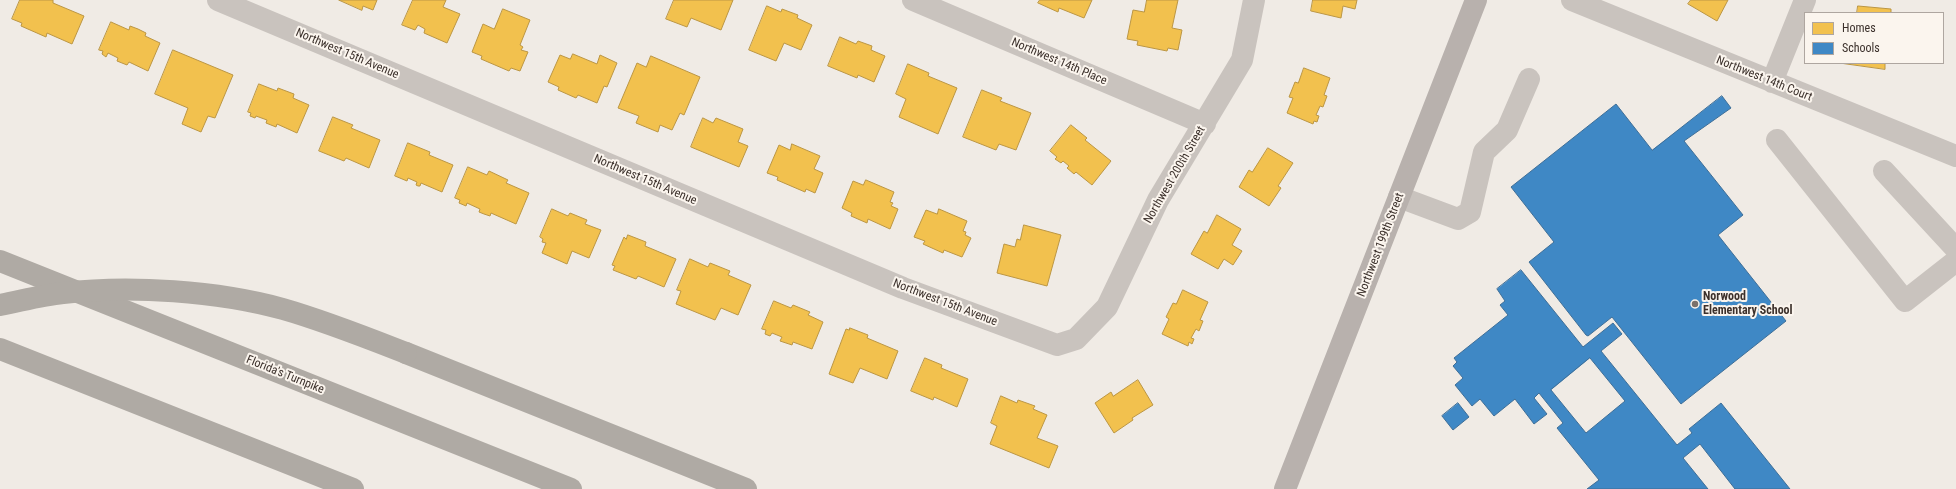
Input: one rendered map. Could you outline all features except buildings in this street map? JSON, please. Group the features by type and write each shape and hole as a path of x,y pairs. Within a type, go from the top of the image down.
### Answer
{"highway":[{"name":"Florida's Turnpike","path":"0,260 571,489"},
{"path":"0,305 63,293 130,290 189,293 231,298 282,309 340,328 406,353 746,489"},
{"path":"0,349 353,489"}],"main road":[{"name":"Northwest 199th Street","path":"1285,489 1476,0"}],"street":[{"name":"Northwest 15th Avenue","path":"218,0 902,288 1057,345 1076,339"},
{"name":"Northwest 14th Place","path":"914,0 1205,124"},
{"name":"Northwest 200th Street","path":"1076,339 1107,307 1158,200 1205,124 1242,60 1254,0"},
{"name":"Northwest 14th Court","path":"1572,0 1956,156"},
{"path":"1772,82 1805,0"},
{"path":"1399,197 1458,219 1470,212 1484,152 1507,130 1529,78"},
{"path":"1777,140 1905,301 1956,261"},
{"path":"1884,171 1956,249"}],"place":[{"name":"Norwood Elementary School","path":"1695,304"}]}
